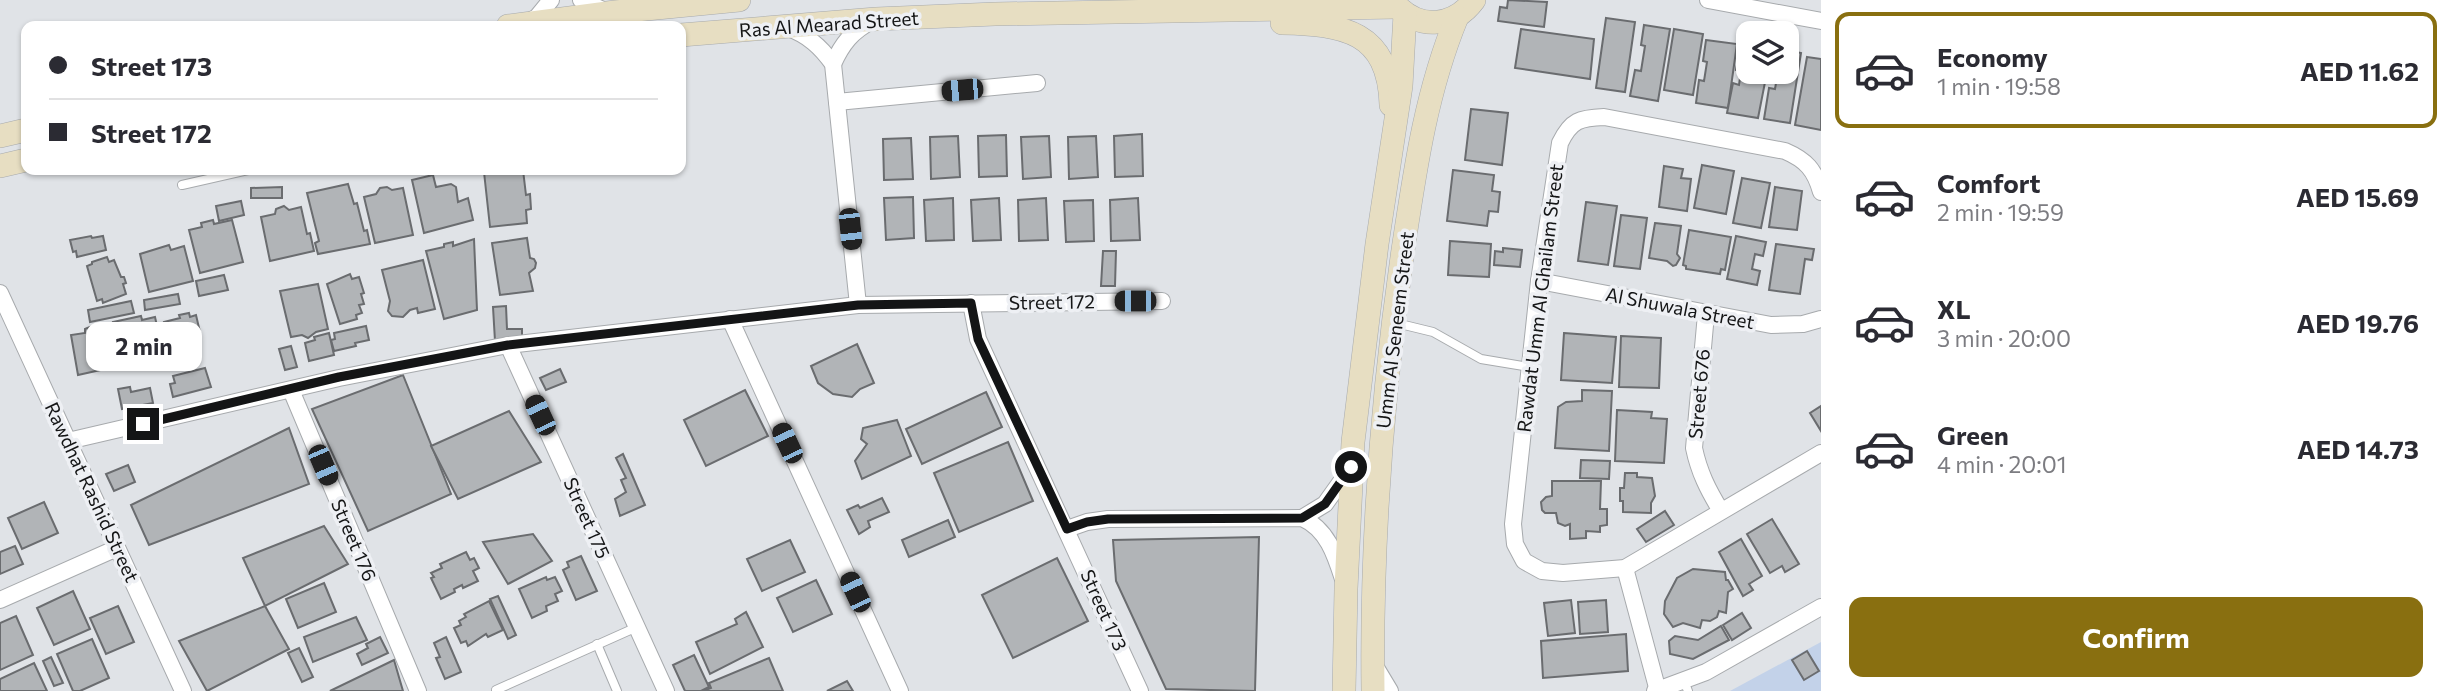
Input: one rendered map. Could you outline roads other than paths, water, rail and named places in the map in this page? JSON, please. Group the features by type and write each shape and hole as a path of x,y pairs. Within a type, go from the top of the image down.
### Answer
{"main road":[{"name":"Ras Al Mearad Street","path":"546,21 739,0"},
{"path":"1457,17 1468,9 1474,0"},
{"name":"Ras Al Mearad Street","path":"686,35 876,19 1108,13 1398,7 1417,20 1430,23 1457,17"},
{"name":"Umm Al Seneem Street","path":"1345,691 1351,467 1377,244 1404,60 1398,7"},
{"path":"1108,13 1177,25 1305,24 1348,30 1368,43 1379,57 1386,74 1391,94 1393,145"},
{"name":"Umm Al Seneem Street","path":"1373,691 1377,504 1393,322 1421,131 1440,60 1457,17"},
{"path":"0,136 21,131"},
{"path":"0,166 21,161"}],"street":[{"path":"526,21 537,17 551,0"},
{"path":"581,0 601,10 615,12"},
{"path":"1708,0 1821,21"},
{"path":"833,65 839,50 849,37 876,19"},
{"path":"782,26 811,39 824,50 833,65 858,305"},
{"path":"837,102 1037,83"},
{"name":"Rawdat Umm Al Ghailam Street","path":"1821,192 1810,165 1785,151 1605,117 1574,122 1566,131 1560,143 1539,281 1513,524 1515,544 1524,561 1542,571 1563,573 1625,568 1821,453"},
{"name":"Al Shuwala Street","path":"1539,281 1771,325 1803,324 1821,320"},
{"name":"Rawdhat Rashid Street","path":"0,293 183,691"},
{"name":"Street 172","path":"68,441 339,377 508,345 858,305 1162,301"},
{"name":"Street 173","path":"971,303 978,339 1140,691"},
{"name":"Street 676","path":"1706,314 1694,448 1706,488 1721,511"},
{"path":"730,319 900,691"},
{"name":"Street 175","path":"508,345 666,691"},
{"name":"Street 176","path":"291,390 418,691"},
{"path":"1302,518 1325,504 1351,467"},
{"path":"1067,529 1108,519 1302,518 1316,526 1329,541 1346,589"},
{"path":"0,600 117,548"},
{"path":"1625,568 1657,691 1686,686 1821,607"},
{"path":"1373,660 1390,691"}],"lane":[{"path":"181,185 226,175"},
{"path":"1393,322 1433,332 1481,359 1530,367"},
{"path":"496,690 637,627"},
{"path":"597,644 617,691"}]}
